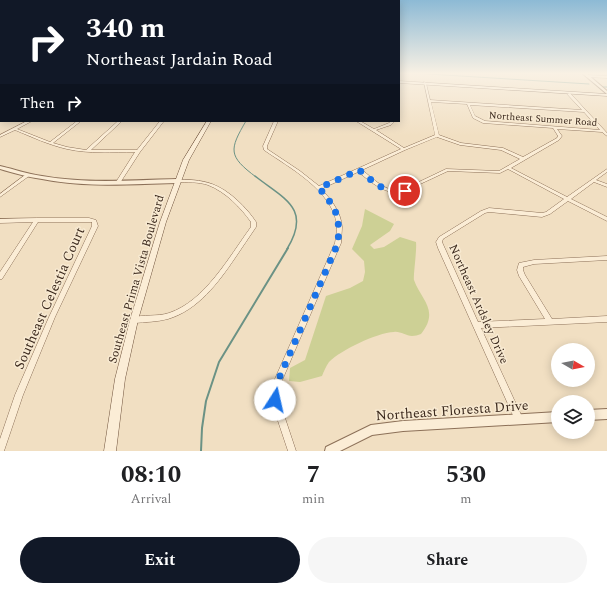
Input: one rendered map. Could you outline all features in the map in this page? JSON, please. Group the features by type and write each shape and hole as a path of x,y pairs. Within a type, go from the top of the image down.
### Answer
{"main road":[{"path":"571,94 607,95"},
{"path":"591,94 607,95"},
{"name":"Southeast Prima Vista Boulevard","path":"110,451 120,379 134,320 163,222 177,181 194,144 207,122"}],"street":[{"path":"429,94 436,136"},
{"path":"569,94 607,135"},
{"path":"430,100 584,111"},
{"name":"Northeast Summer Road","path":"468,103 474,117 484,122 603,131"},
{"path":"0,136 28,122"},
{"path":"51,143 78,122"},
{"path":"87,151 119,122"},
{"path":"118,182 138,151 161,122"},
{"path":"276,122 265,149 319,188 332,204 339,224 338,243 274,390 275,400 292,451"},
{"path":"360,122 404,149"},
{"path":"374,130 392,122"},
{"path":"359,170 384,189 397,193 405,191 447,170 495,173 508,168 558,139 560,136 554,127"},
{"path":"15,129 51,143 87,151 138,151"},
{"path":"319,188 436,136 460,144 502,149 523,159"},
{"path":"0,167 27,176 53,180 204,182 222,189 250,216 254,222 253,227 205,292 189,307 168,316 134,320"},
{"path":"508,168 607,219"},
{"name":"Northeast Ardsley Drive","path":"519,419 439,242 441,238 483,212 489,210 542,215 548,213 607,170"},
{"path":"0,196 27,176"},
{"path":"593,180 607,186"},
{"path":"0,277 37,220"},
{"name":"Southeast Celestia Court","path":"0,221 89,220 94,222 95,226 52,317 22,388 0,451"},
{"path":"550,321 522,276 520,270 521,265 534,262 607,258"},
{"path":"476,325 607,319"},
{"path":"595,415 607,414"},
{"name":"Northeast Floresta Drive","path":"330,451 371,430 403,426 551,417"}],"green space":[{"path":"365,209 394,224 390,231 370,245 374,249 384,247 400,237 416,242 414,280 429,312 429,318 426,326 421,334 413,336 398,332 378,335 350,347 334,357 329,362 322,376 300,382 289,381 290,368 305,360 326,296 350,288 363,281 365,272 364,261 352,249 362,226"}],"waterway":[{"path":"245,122 236,139 234,152 240,163 256,177"},
{"path":"255,176 284,198 296,214 297,224 294,235 287,249"},
{"path":"201,451 202,428 206,401 219,362 288,248"}],"route":[{"path":"275,400 274,390 338,243 339,224 332,204 319,188 359,170 388,191 397,193 405,191"}]}
